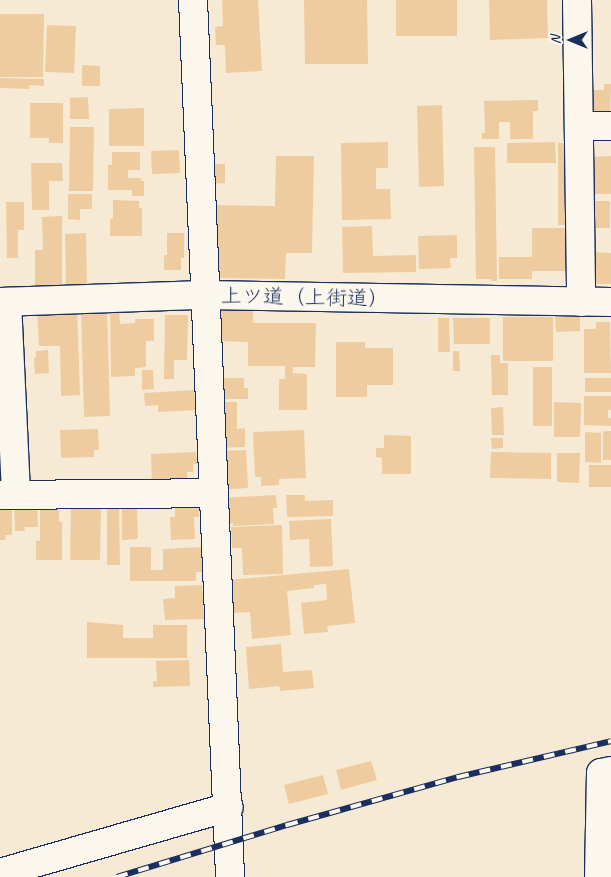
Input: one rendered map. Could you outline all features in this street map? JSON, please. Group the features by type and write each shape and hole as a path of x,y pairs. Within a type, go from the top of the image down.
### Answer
{"street":[{"path":"192,0 204,295 229,807 230,877"},
{"path":"577,0 581,302"},
{"path":"579,126 611,126"},
{"name":"上ツ道（上街道）","path":"3,302 204,295 611,302"},
{"path":"3,302 8,495 214,493"},
{"path":"599,877 601,773 611,771"},
{"path":"0,873 229,807"}],"building":[{"path":"222,0 258,0 262,71 226,73 225,45 216,45 215,27 223,26"},
{"path":"304,0 367,0 368,64 305,64"},
{"path":"396,0 457,0 457,36 396,36"},
{"path":"489,0 547,0 548,38 490,40"},
{"path":"0,14 44,14 43,77 0,77"},
{"path":"47,25 76,26 74,73 45,72"},
{"path":"82,65 100,66 100,86 82,86"},
{"path":"0,78 44,79 44,86 29,85 29,89 0,88"},
{"path":"604,84 611,84 610,122 593,122 593,112 586,112 586,99 592,99 592,90 604,90"},
{"path":"88,97 89,119 70,119 70,98"},
{"path":"538,100 538,111 533,111 533,139 510,139 510,122 499,122 499,139 482,139 482,133 485,133 484,101"},
{"path":"30,103 63,103 63,143 49,143 49,138 30,138"},
{"path":"442,105 444,186 419,187 417,106"},
{"path":"144,108 144,146 109,146 109,109"},
{"path":"70,127 94,127 93,191 69,191"},
{"path":"388,142 388,168 376,168 376,189 390,189 391,219 342,220 341,143"},
{"path":"555,142 556,163 507,163 507,143"},
{"path":"558,143 573,143 574,225 558,225"},
{"path":"474,147 495,147 497,281 476,279"},
{"path":"179,150 180,173 152,174 151,151"},
{"path":"112,152 140,152 140,170 128,170 128,178 141,178 141,181 144,181 144,196 132,196 132,190 108,190 108,165 112,165"},
{"path":"276,156 314,156 312,253 286,253 285,279 210,278 211,205 275,206"},
{"path":"611,156 611,194 586,194 591,157"},
{"path":"31,163 62,163 63,181 49,181 49,210 32,210"},
{"path":"208,164 225,164 225,183 208,184"},
{"path":"68,194 92,194 92,209 80,209 80,220 68,219"},
{"path":"113,200 139,201 139,208 142,208 142,236 110,236 110,219 113,219"},
{"path":"588,201 610,201 610,228 588,228"},
{"path":"6,202 24,202 24,230 18,230 18,258 7,258"},
{"path":"62,216 62,287 35,287 35,250 43,250 42,217"},
{"path":"372,226 373,256 416,255 416,272 343,273 342,227"},
{"path":"532,228 573,228 573,271 532,271 532,279 499,279 499,257 532,257"},
{"path":"86,233 87,286 66,287 65,234"},
{"path":"167,233 184,233 184,258 181,258 181,270 164,270 164,255 167,255"},
{"path":"457,235 457,258 450,258 451,268 419,269 418,236"},
{"path":"591,252 611,253 611,284 590,284"},
{"path":"77,307 80,395 61,396 60,346 39,346 37,308"},
{"path":"107,309 110,416 84,417 81,310"},
{"path":"218,309 253,309 253,323 316,323 315,367 293,367 293,373 307,374 307,410 279,410 279,379 285,379 285,366 248,366 248,342 218,341"},
{"path":"110,310 119,310 120,324 135,323 135,319 154,319 154,341 146,341 146,367 135,368 135,376 111,377"},
{"path":"165,315 188,315 187,360 174,360 174,379 164,379"},
{"path":"555,316 580,316 580,331 556,332"},
{"path":"503,317 553,317 553,361 503,361"},
{"path":"438,318 449,318 450,352 438,352"},
{"path":"453,318 490,318 490,344 454,344"},
{"path":"596,322 610,322 611,373 584,373 584,329 596,329"},
{"path":"336,342 365,342 365,348 393,348 393,385 367,385 367,397 336,397"},
{"path":"48,350 49,373 35,374 34,358 36,357 36,351"},
{"path":"453,351 459,351 460,371 453,371"},
{"path":"491,355 500,355 500,363 508,363 508,395 492,395"},
{"path":"533,367 552,367 552,426 533,426"},
{"path":"142,370 153,370 154,389 142,390"},
{"path":"217,378 244,378 244,388 248,388 248,399 218,399"},
{"path":"585,378 611,378 611,392 585,392"},
{"path":"194,390 196,410 158,412 158,405 145,406 144,393"},
{"path":"584,396 611,396 611,410 608,410 608,418 611,418 611,426 584,425"},
{"path":"213,402 237,402 237,429 245,428 245,447 215,448"},
{"path":"554,402 581,403 580,437 554,437"},
{"path":"503,407 504,435 492,435 491,408"},
{"path":"98,429 99,450 94,450 94,457 61,458 60,430"},
{"path":"304,430 306,478 279,479 279,485 261,486 261,477 255,477 253,432"},
{"path":"603,431 611,431 611,460 603,460"},
{"path":"585,432 601,433 601,463 585,462"},
{"path":"384,435 411,436 411,474 382,474 382,458 376,457 376,448 384,448"},
{"path":"491,438 503,438 503,448 492,449"},
{"path":"246,450 248,488 218,490 216,451"},
{"path":"196,452 197,464 193,464 193,472 187,472 188,487 152,488 151,454"},
{"path":"491,452 551,453 551,479 490,478"},
{"path":"557,453 580,453 579,483 557,482"},
{"path":"589,465 611,465 611,487 589,487"},
{"path":"276,495 277,508 273,508 274,524 233,526 233,523 220,524 219,498"},
{"path":"286,495 305,495 305,501 333,500 333,516 287,517"},
{"path":"37,499 38,527 24,527 25,531 15,531 14,500"},
{"path":"0,500 12,500 12,535 5,535 6,540 0,540"},
{"path":"71,503 101,503 100,560 70,560"},
{"path":"199,504 199,517 194,517 195,539 171,540 170,517 175,517 175,505"},
{"path":"119,506 120,565 107,565 107,507"},
{"path":"122,507 137,507 138,539 122,540"},
{"path":"40,509 59,509 59,522 62,522 62,560 36,560 36,541 40,541"},
{"path":"331,519 333,566 310,567 309,539 290,540 289,521"},
{"path":"282,525 283,574 243,575 242,548 232,548 231,527"},
{"path":"130,547 151,547 151,570 163,570 163,549 202,547 202,572 196,572 196,581 130,581"},
{"path":"349,569 355,623 327,626 328,632 304,634 301,603 327,600 326,584 314,585 314,588 287,591 291,635 252,639 250,612 231,613 228,580"},
{"path":"202,585 204,619 165,620 163,599 175,598 175,586"},
{"path":"87,622 123,625 123,638 153,638 153,625 187,625 187,658 87,658"},
{"path":"281,644 283,672 312,670 314,688 280,691 279,686 249,689 246,647"},
{"path":"189,660 190,686 153,687 153,681 157,681 156,661"},
{"path":"371,761 377,780 341,790 336,770"},
{"path":"323,775 328,794 289,804 284,785"}],"railway":[{"path":"117,877 287,825 458,777 611,741"}]}
